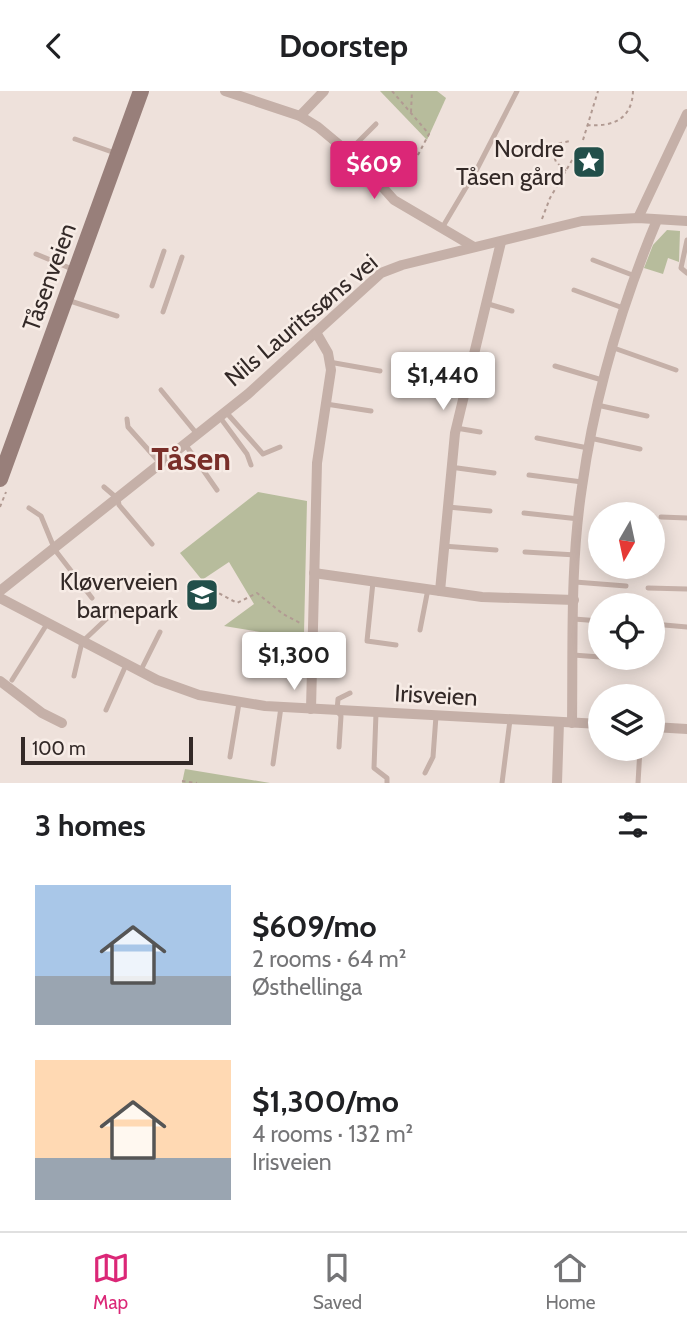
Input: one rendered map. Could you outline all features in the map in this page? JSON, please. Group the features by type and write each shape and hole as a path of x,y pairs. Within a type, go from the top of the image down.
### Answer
{"street":[{"name":"Tåsenveien","path":"3,484 64,299 141,91"},
{"path":"225,91 300,116 348,152 394,200 474,247"},
{"path":"300,116 324,91"},
{"path":"638,218 687,114"},
{"name":"Nils Lauritssøns vei","path":"0,591 55,550 222,414 317,334 381,273 402,265 582,221 638,218 687,221"},
{"path":"572,723 574,600 582,482 611,348 623,308 657,220"},
{"path":"434,590 443,546 456,428 501,242"},
{"path":"311,709 317,463 329,362 317,334"},
{"path":"314,573 482,597 574,600"},
{"name":"Irisveien","path":"0,598 140,672 199,695 239,703 281,707 588,724"},
{"path":"0,681 42,713 62,723"},
{"path":"557,783 559,722"},
{"path":"665,728 687,729"}],"lane":[{"path":"442,228 477,169 517,91"},
{"path":"348,152 376,124"},
{"path":"75,139 118,154"},
{"path":"687,240 681,268 687,273"},
{"path":"152,286 164,251"},
{"path":"36,254 75,270"},
{"path":"163,312 182,257"},
{"path":"593,260 635,276"},
{"path":"574,290 623,308"},
{"path":"64,299 117,316"},
{"path":"485,303 512,311"},
{"path":"611,348 676,370"},
{"path":"329,362 380,371"},
{"path":"555,366 602,380"},
{"path":"162,390 197,434"},
{"path":"326,404 371,411"},
{"path":"597,405 647,416"},
{"path":"222,414 263,454 280,447"},
{"path":"222,414 251,465"},
{"path":"127,419 128,427 161,464"},
{"path":"456,428 480,432"},
{"path":"537,438 640,449"},
{"path":"185,444 217,490"},
{"path":"450,467 494,473"},
{"path":"529,475 582,482"},
{"path":"104,487 118,499 119,505 152,544"},
{"path":"446,507 490,511"},
{"path":"29,508 41,516 55,550 92,598"},
{"path":"524,513 579,519"},
{"path":"665,517 687,518"},
{"path":"443,546 496,550"},
{"path":"525,552 576,555"},
{"path":"373,582 367,641 396,645"},
{"path":"575,582 626,586"},
{"path":"648,588 687,589"},
{"path":"421,631 434,590"},
{"path":"74,676 82,642 118,608"},
{"path":"574,619 588,620"},
{"path":"12,680 47,624"},
{"path":"665,625 687,627"},
{"path":"140,672 160,632"},
{"path":"573,655 588,656"},
{"path":"106,710 126,665"},
{"path":"339,747 341,716 337,711 338,699 350,693"},
{"path":"230,757 239,703"},
{"path":"273,764 281,707"},
{"path":"376,713 374,768 387,778 387,783"},
{"path":"425,773 433,757 436,716"},
{"path":"502,783 510,720"},
{"path":"638,783 639,761"}],"path":[{"path":"392,91 429,134 394,200"},
{"path":"411,113 412,91"},
{"path":"583,140 598,91"},
{"path":"587,125 605,126 621,120 629,109 633,91"},
{"path":"567,171 556,162 552,153 562,140 570,141"},
{"path":"536,233 550,198 578,150"},
{"path":"0,507 3,484"},
{"path":"213,590 237,603 257,593 283,614 313,627"},
{"path":"182,781 197,783"}],"green space":[{"path":"380,91 437,91 446,98 427,140"},
{"path":"667,230 680,231 679,262 668,258 663,274 644,268 653,245"},
{"path":"258,492 307,501 304,634 260,632 224,626 254,604 229,562 202,580 180,553"},
{"path":"185,769 270,783 182,783"}],"place":[{"name":"Nordre Tåsen gård","path":"589,162"},
{"name":"Kløverveien barnepark","path":"202,595"}],"district":[{"name":"Tåsen","path":"191,458"}]}
